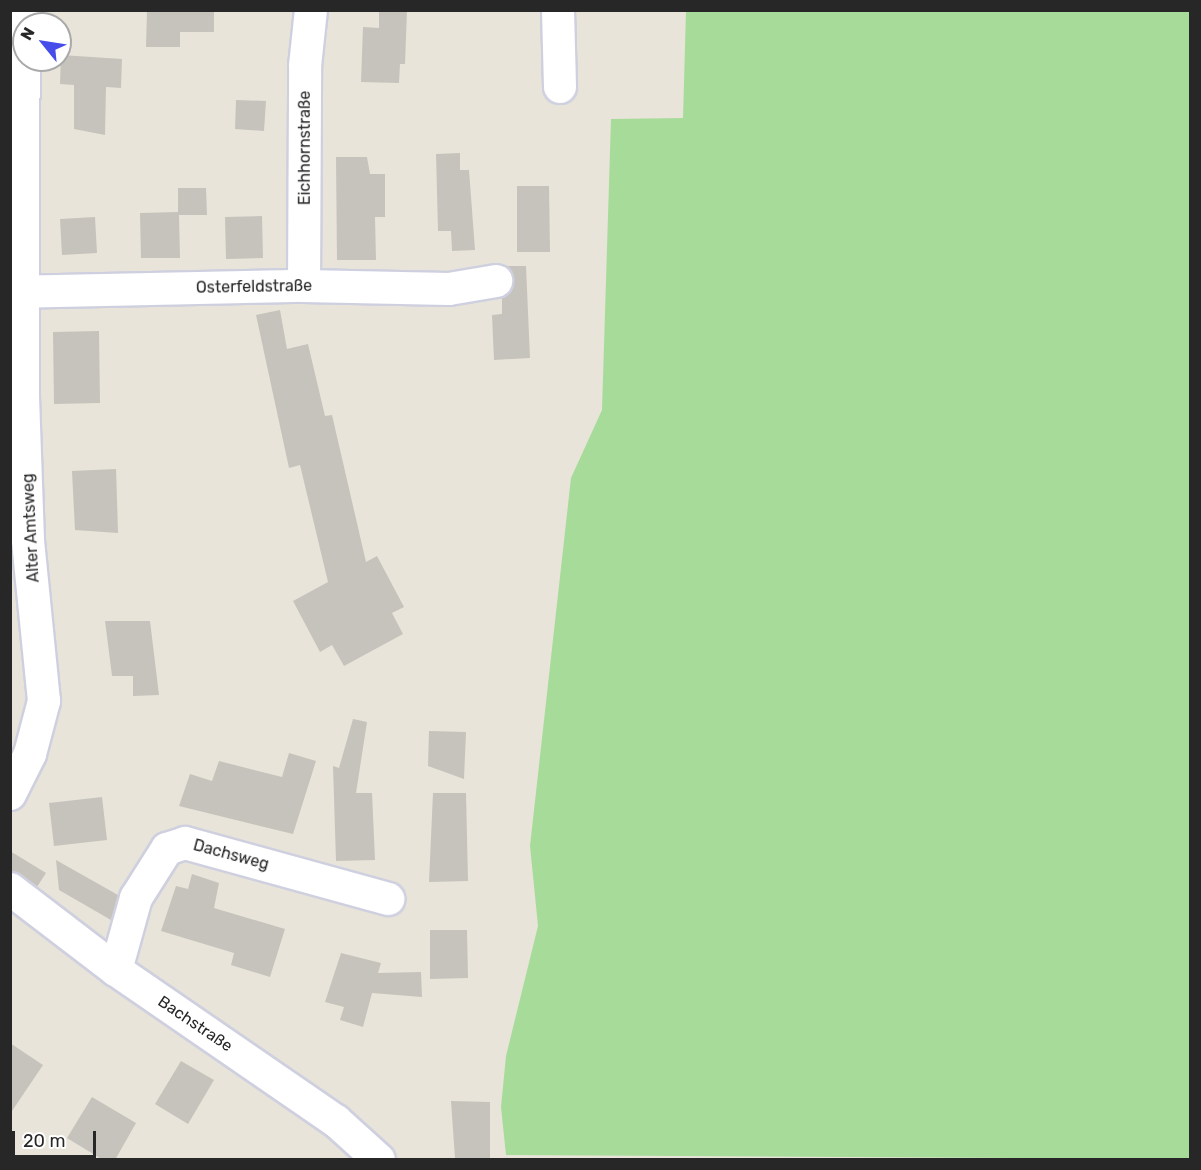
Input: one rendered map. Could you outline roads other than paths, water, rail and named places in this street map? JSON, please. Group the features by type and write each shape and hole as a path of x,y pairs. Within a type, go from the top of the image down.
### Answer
{"street":[{"name":"Alter Amtsweg","path":"10,794 30,753 44,701 28,540 17,292 24,10"},
{"name":"Eichhornstraße","path":"304,286 305,66 311,10"},
{"path":"558,10 560,87"},
{"name":"Osterfeldstraße","path":"17,292 304,286 449,289 496,281"},
{"name":"Dachsweg","path":"116,970 136,898 167,849 185,843 388,899"},
{"name":"Bachstraße","path":"10,889 116,970 336,1121 379,1160"}]}
